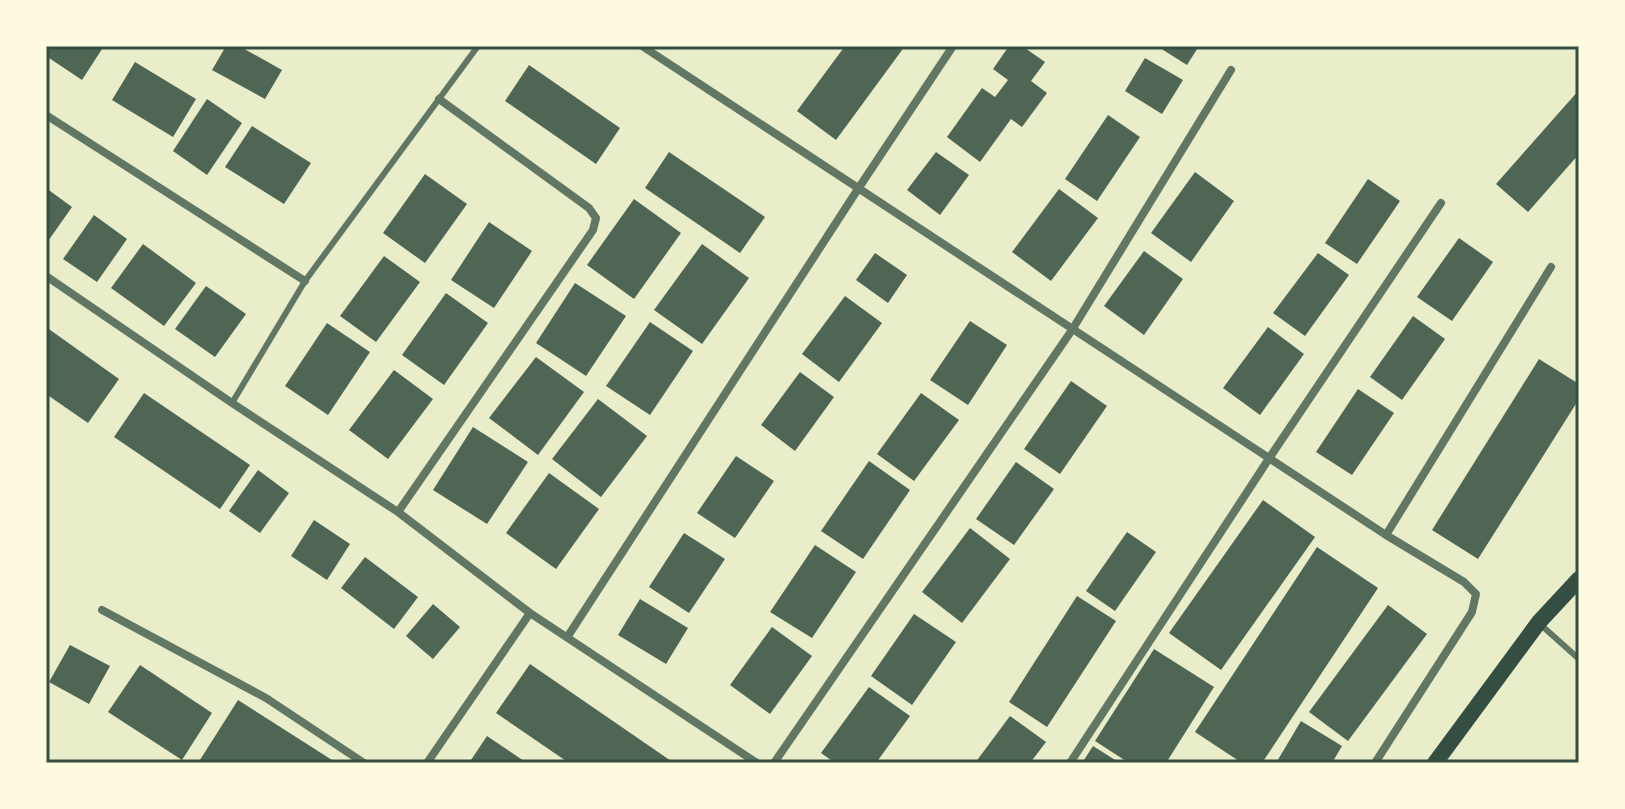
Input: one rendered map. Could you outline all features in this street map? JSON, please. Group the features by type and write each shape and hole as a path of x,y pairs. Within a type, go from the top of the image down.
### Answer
{"main road":[{"path":"1435,763 1539,622 1579,579"}],"street":[{"path":"642,46 1386,535 1464,582 1476,594 1472,612 1375,763"},
{"path":"568,636 953,46"},
{"path":"774,763 1072,330 1231,70"},
{"path":"398,512 593,230 596,218 589,208 439,99"},
{"path":"46,115 305,281"},
{"path":"1070,763 1441,203"},
{"path":"1386,535 1551,267"},
{"path":"46,276 398,512 530,613 757,763"},
{"path":"102,610 266,698 364,763"},
{"path":"427,763 530,613"}],"lane":[{"path":"232,403 305,281 478,46"},
{"path":"1539,622 1579,659"}],"building":[{"path":"46,46 104,46 82,80 46,56"},
{"path":"226,46 239,46 282,70 265,99 212,70"},
{"path":"845,46 905,46 836,140 797,111"},
{"path":"1009,46 1022,46 1045,62 1031,81 1047,93 1022,127 1011,119 980,162 947,137 982,88 995,97 1008,80 993,69"},
{"path":"1199,46 1187,65 1160,48"},
{"path":"1145,58 1183,80 1162,114 1125,91"},
{"path":"135,62 196,99 173,137 112,100"},
{"path":"529,65 620,128 596,164 505,101"},
{"path":"1579,90 1579,154 1528,212 1496,184"},
{"path":"207,99 242,123 207,175 173,151"},
{"path":"1108,115 1140,137 1097,201 1065,179"},
{"path":"252,126 311,163 284,204 225,167"},
{"path":"669,152 765,217 740,253 645,188"},
{"path":"936,152 969,175 940,215 907,190"},
{"path":"1195,172 1234,201 1191,262 1151,233"},
{"path":"425,174 467,204 425,263 383,233"},
{"path":"1368,179 1400,201 1357,264 1325,243"},
{"path":"46,188 72,207 46,244"},
{"path":"1059,189 1098,218 1051,281 1012,252"},
{"path":"634,199 681,233 634,299 587,265"},
{"path":"94,215 127,239 97,282 63,259"},
{"path":"489,222 532,251 494,308 451,280"},
{"path":"1459,238 1493,262 1452,321 1417,297"},
{"path":"143,244 196,283 164,326 111,288"},
{"path":"702,244 749,278 702,344 654,310"},
{"path":"1144,251 1183,279 1144,335 1104,306"},
{"path":"875,253 907,275 888,303 856,280"},
{"path":"1318,253 1349,275 1305,336 1273,313"},
{"path":"384,256 420,282 376,342 340,316"},
{"path":"575,283 626,316 586,376 536,343"},
{"path":"206,286 246,314 215,357 175,329"},
{"path":"446,293 488,323 444,385 402,355"},
{"path":"845,296 882,323 839,382 802,354"},
{"path":"1413,316 1445,339 1402,400 1370,377"},
{"path":"970,321 1007,345 968,405 930,380"},
{"path":"650,322 693,351 650,415 606,386"},
{"path":"327,323 370,352 328,415 285,386"},
{"path":"46,327 119,379 88,423 46,394"},
{"path":"1268,327 1304,354 1260,415 1223,388"},
{"path":"536,357 584,392 538,455 489,418"},
{"path":"1539,359 1579,384 1579,399 1478,559 1432,530"},
{"path":"394,370 433,399 388,459 349,430"},
{"path":"800,372 834,397 795,451 761,425"},
{"path":"1071,381 1107,406 1060,474 1024,449"},
{"path":"1358,389 1394,413 1352,475 1316,452"},
{"path":"144,393 250,465 220,509 114,437"},
{"path":"921,393 959,420 914,481 877,454"},
{"path":"598,399 647,436 601,497 552,459"},
{"path":"473,427 528,462 487,524 433,490"},
{"path":"736,456 774,481 735,538 697,513"},
{"path":"869,461 910,490 863,559 821,531"},
{"path":"1016,462 1054,489 1014,545 976,519"},
{"path":"258,470 289,493 260,533 229,511"},
{"path":"549,473 599,509 556,569 506,533"},
{"path":"1263,500 1315,537 1221,670 1169,633"},
{"path":"314,520 350,544 327,580 291,556"},
{"path":"970,528 1010,559 962,623 922,592"},
{"path":"1127,532 1156,552 1115,611 1086,591"},
{"path":"684,533 725,559 689,613 649,587"},
{"path":"815,545 856,572 812,638 770,612"},
{"path":"1317,547 1378,588 1262,763 1242,763 1195,732"},
{"path":"365,557 418,597 394,629 341,588"},
{"path":"1077,596 1116,621 1047,727 1009,702"},
{"path":"640,599 688,628 666,664 618,635"},
{"path":"433,604 460,627 433,659 406,636"},
{"path":"1388,605 1427,634 1348,741 1309,712"},
{"path":"914,614 956,642 912,705 871,676"},
{"path":"772,627 812,656 770,714 730,685"},
{"path":"70,645 110,666 89,704 49,682"},
{"path":"1154,649 1214,687 1166,763 1129,763 1095,741"},
{"path":"530,664 674,763 569,763 496,713"},
{"path":"140,665 212,713 182,760 108,712"},
{"path":"869,687 910,716 876,763 835,763 821,753"},
{"path":"238,700 332,760 330,763 198,763"},
{"path":"1010,716 1046,742 1030,763 975,763"},
{"path":"1301,721 1342,746 1332,763 1276,763"},
{"path":"487,736 527,763 469,763"},
{"path":"1093,746 1120,763 1082,763"}]}
